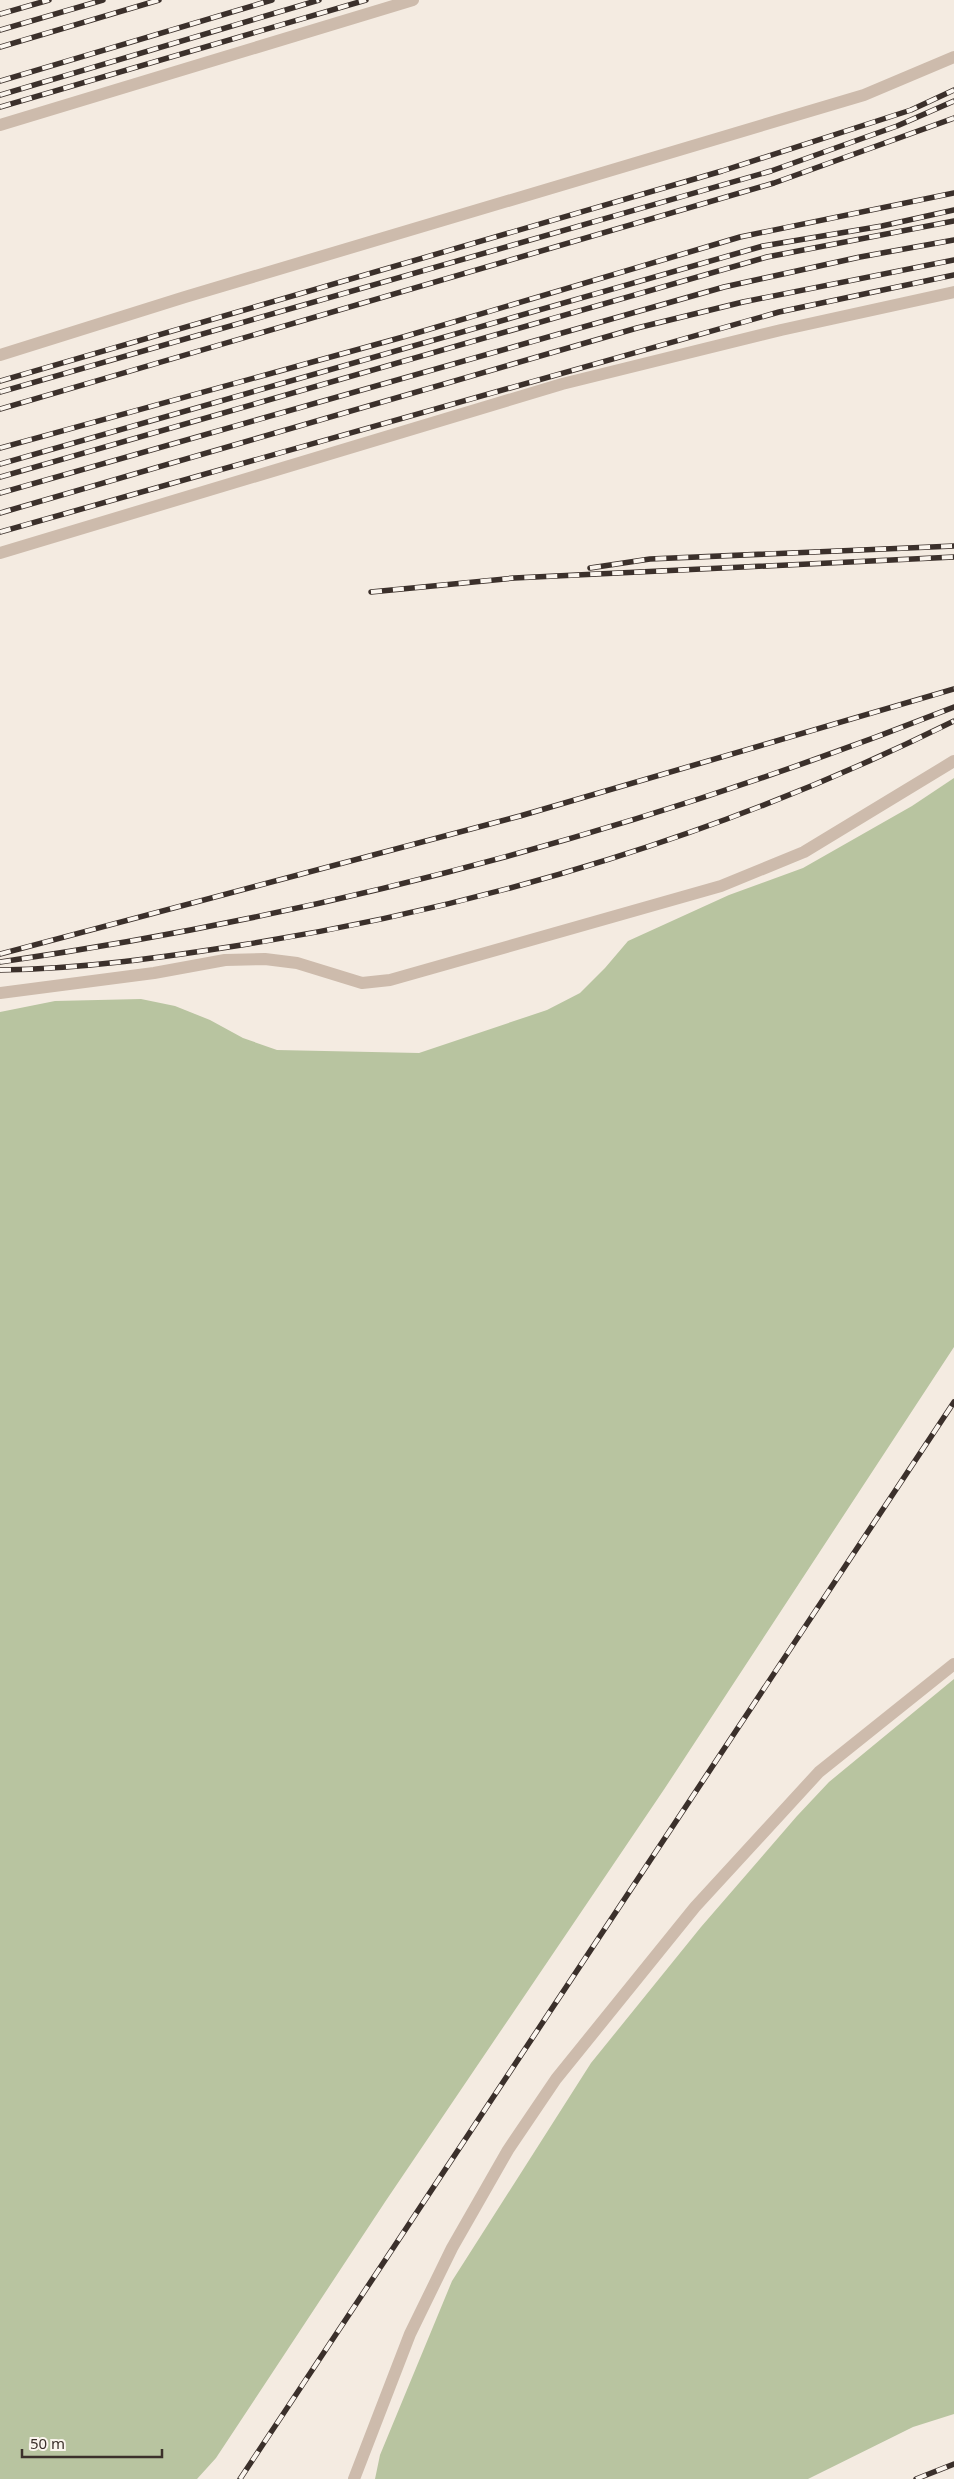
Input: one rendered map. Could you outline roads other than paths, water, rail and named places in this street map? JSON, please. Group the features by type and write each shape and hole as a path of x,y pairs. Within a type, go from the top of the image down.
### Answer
{"lane":[{"path":"0,125 413,0"},
{"path":"0,355 185,297 864,95 954,57"},
{"path":"0,553 562,384 780,330 954,292"},
{"path":"0,992 154,973 225,960 265,959 297,963 362,983 390,980 721,886 804,852 954,761"},
{"path":"354,2479 410,2334 452,2248 508,2150 556,2079 695,1907 819,1772 954,1664"},
{"path":"362,2479 368,2445"}],"railway":[{"path":"0,14 49,0"},
{"path":"0,30 103,0"},
{"path":"0,47 159,0"},
{"path":"0,81 272,0"},
{"path":"0,95 319,0"},
{"path":"0,107 366,0"},
{"path":"0,381 722,171 911,110 954,90"},
{"path":"0,392 771,171 897,126 954,101"},
{"path":"0,409 774,183 954,118"},
{"path":"0,448 403,337 740,237 954,193"},
{"path":"0,464 763,246 882,226 954,210"},
{"path":"0,477 767,257 954,221"},
{"path":"0,493 724,287 860,257 954,240"},
{"path":"0,513 637,328 743,302 954,260"},
{"path":"0,532 779,312 954,275"},
{"path":"590,568 650,559 954,546"},
{"path":"371,592 514,578 954,557"},
{"path":"0,954 520,816 954,689"},
{"path":"0,962 122,943 244,919 364,893 484,862 604,828 722,791 839,751 954,707"},
{"path":"0,970 93,965 248,944 339,928 430,908 520,885 698,830 785,797 870,761 954,721"},
{"path":"240,2479 954,1402"},
{"path":"916,2479 954,2464"}]}
